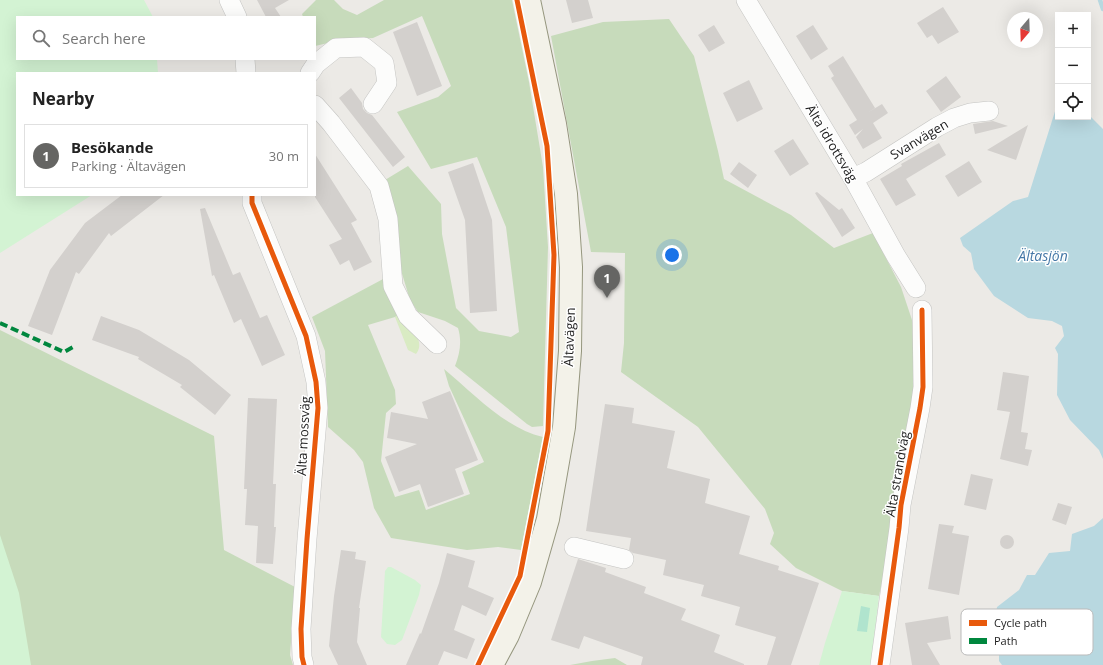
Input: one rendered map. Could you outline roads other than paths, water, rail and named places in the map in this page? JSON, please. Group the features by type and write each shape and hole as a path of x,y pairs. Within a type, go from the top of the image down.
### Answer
{"main road":[{"name":"Ältavägen","path":"492,665 508,635 530,582 548,519 564,427 570,351 571,266 566,194 554,124 529,0"}],"street":[{"path":"229,0 237,16"},
{"name":"Älta idrottsväg","path":"746,0 853,178 896,256 916,288"},
{"path":"311,72 316,64 336,48 364,47 384,63 387,82 373,104"},
{"path":"245,60 246,72"},
{"path":"316,106 331,123 378,186 388,219 393,286 408,316 438,344"},
{"name":"Svanvägen","path":"853,178 866,172 937,127 954,118 970,113 989,111"},
{"name":"Älta mossväg","path":"252,196 252,203 306,336 316,382 318,408 301,629 302,657 304,665"},
{"name":"Älta strandväg","path":"880,665 901,505 921,401 923,363 922,310"},
{"path":"574,548 624,559"}],"water":[{"name":"Ältasjön","path":"1055,111 1055,120 1091,120 1091,117 1103,129 1103,459 1099,450 1070,420 1057,395 1058,354 1055,348 1064,336 1062,326 1052,321 1028,318 994,296 974,269 971,253 963,246 960,238 1013,201 1028,197"},
{"path":"1103,518 1103,665 1002,665 999,661 999,655 1093,655 1093,609 997,609 997,607 1019,590 1027,575 1035,575 1049,553 1070,551 1072,534 1094,526"}],"waterway":[{"path":"1100,0 1103,9"}],"place":[{"name":"Besökande","path":"607,298"}]}
